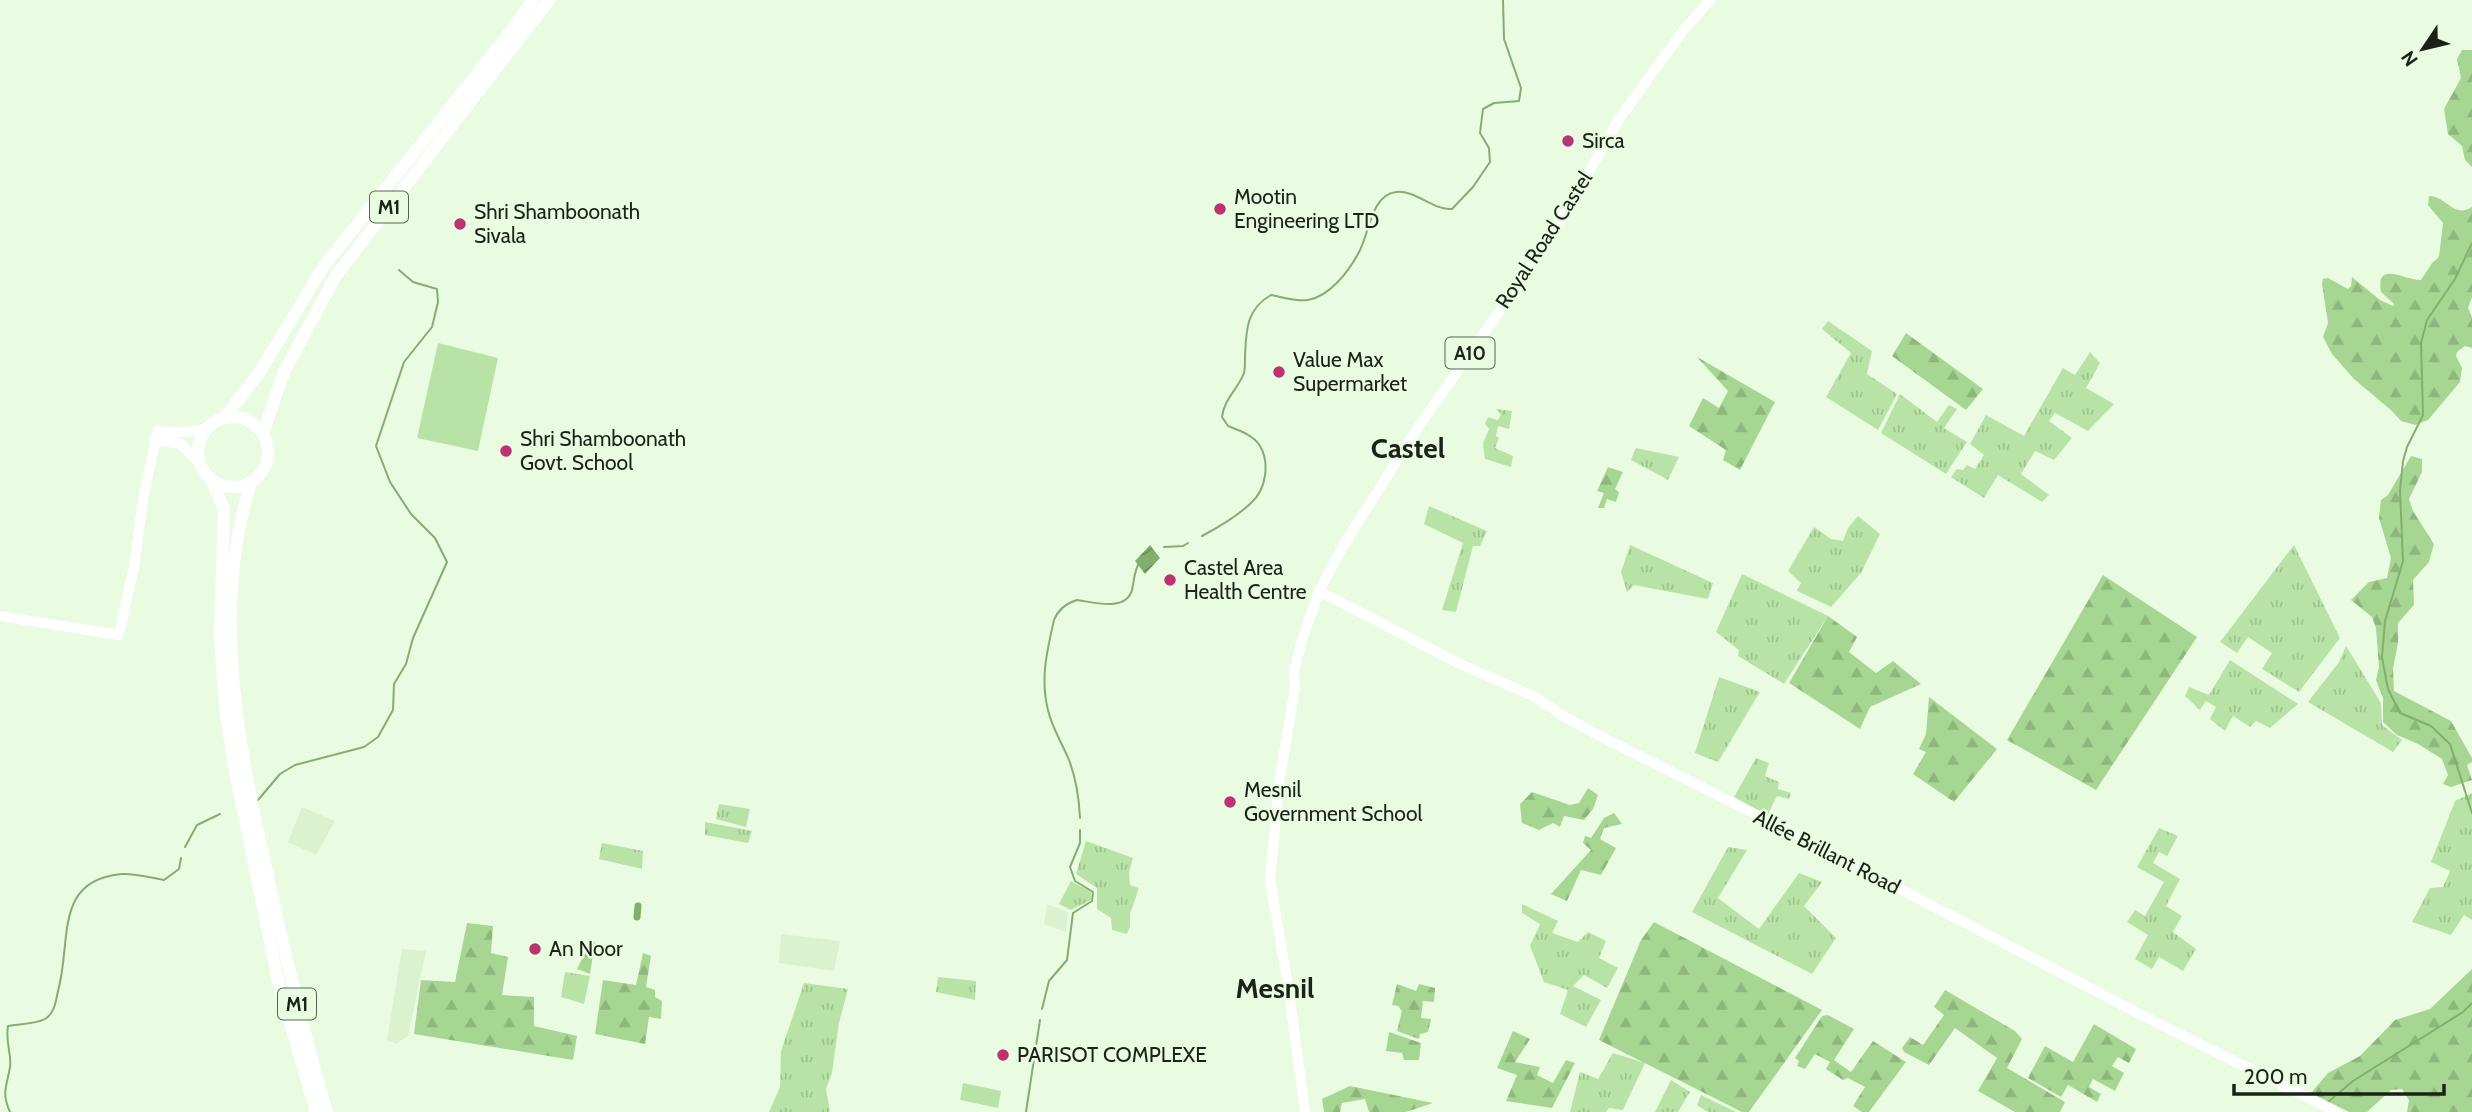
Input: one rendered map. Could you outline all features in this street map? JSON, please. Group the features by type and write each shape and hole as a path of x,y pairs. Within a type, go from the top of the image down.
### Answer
{"highway":[{"name":"M1","path":"207,429 224,418 259,373 324,265 503,42 533,0"},
{"name":"M1","path":"327,1112 292,987 254,812 238,720 231,650 233,588 240,521 251,483 258,478 267,463 268,448 263,434 284,372 335,277 549,0"},
{"path":"224,418 246,419 256,425 263,434"},
{"path":"200,464 200,440 207,429"},
{"name":"M1","path":"200,464 211,480 224,509 220,636 225,707 235,772 278,980 316,1112"},
{"path":"211,480 238,488 251,483"}],"main road":[{"name":"Royal Road Castel","path":"1319,591 1342,546 1415,432 1550,239 1621,116 1683,31 1710,0"},
{"path":"156,435 207,429"},
{"path":"156,435 181,444 200,464"},
{"path":"0,616 119,635 134,567 144,493 156,435"},
{"name":"Allée Brillant Road","path":"1319,591 1460,664 1535,697 1602,737 2159,1024 2335,1111"},
{"name":"A10","path":"1305,1112 1270,880 1279,783 1295,688 1294,671 1319,591"}],"shaded area":[{"path":"302,807 335,821 316,855 288,842"},
{"path":"1047,904 1068,912 1066,932 1044,924"},
{"path":"781,934 840,941 834,971 779,963"},
{"path":"402,949 426,951 408,1036 396,1044 387,1040"}],"green space":[{"path":"2462,50 2472,50 2472,167 2465,160 2462,146 2448,134 2444,109 2461,78 2457,59"},
{"path":"2429,196 2440,199 2455,209 2466,210 2472,207 2472,297 2468,308 2472,317 2472,348 2465,346 2457,352 2456,356 2462,368 2460,382 2428,420 2415,425 2401,421 2354,379 2332,354 2323,337 2328,323 2322,284 2323,279 2328,278 2348,289 2352,277 2380,300 2393,306 2381,292 2380,282 2383,276 2393,274 2421,280 2439,257 2443,223 2428,205"},
{"path":"1828,321 1872,351 1867,374 1897,394 1878,430 1826,397 1851,353 1822,329"},
{"path":"1906,333 1983,389 1966,410 1892,356"},
{"path":"438,343 498,358 478,451 417,438"},
{"path":"2090,352 2100,363 2086,388 2114,404 2088,431 2055,413 2049,421 2072,438 2054,460 2035,451 2021,474 2049,495 2042,502 1998,475 1984,498 1951,477 1957,469 1963,470 1967,465 1975,469 1984,455 1970,444 1986,415 2024,436 2063,368 2075,375"},
{"path":"1697,357 1775,402 1740,470 1723,460 1726,450 1689,426 1703,398 1719,408 1728,391"},
{"path":"1900,394 1937,422 1949,405 1957,409 1944,428 1967,442 1946,474 1881,433"},
{"path":"1496,409 1512,411 1509,429 1498,426 1496,436 1499,438 1495,448 1513,456 1511,467 1485,459 1483,443 1489,429 1485,424 1488,417 1498,420 1501,414"},
{"path":"1636,448 1679,457 1668,480 1631,460"},
{"path":"2411,456 2422,459 2422,472 2409,499 2413,511 2434,544 2429,562 2413,580 2414,605 2398,623 2398,643 2393,669 2394,691 2451,721 2472,758 2472,762 2467,765 2472,780 2451,787 2443,784 2448,775 2442,759 2397,735 2383,722 2383,698 2376,680 2379,667 2376,628 2372,617 2351,600 2369,582 2387,578 2391,558 2379,518 2381,500 2388,495"},
{"path":"1608,467 1623,472 1615,489 1619,492 1616,502 1607,499 1604,508 1598,508 1604,493 1597,491"},
{"path":"1429,506 1487,531 1480,546 1473,546 1456,612 1442,610 1463,543 1424,524"},
{"path":"1858,516 1880,534 1861,573 1831,607 1797,591 1801,583 1788,571 1814,527 1831,539 1843,541 1848,528"},
{"path":"1630,545 1713,583 1708,599 1634,585 1627,592 1621,572"},
{"path":"2294,545 2340,638 2299,692 2262,669 2272,653 2248,637 2237,653 2220,642"},
{"path":"1742,574 1828,616 1784,684 1738,656 1739,650 1716,632"},
{"path":"2103,575 2197,637 2096,790 2007,740"},
{"path":"1828,616 1857,637 1849,652 1876,673 1893,661 1921,684 1870,707 1860,729 1789,683"},
{"path":"2346,646 2381,703 2382,725 2402,740 2393,752 2308,702 2339,662"},
{"path":"2230,660 2298,704 2270,728 2256,721 2250,727 2233,716 2225,731 2210,719 2216,707 2206,701 2200,710 2185,696 2189,687 2209,695"},
{"path":"1719,677 1760,692 1718,762 1695,753"},
{"path":"1929,697 1997,749 1954,802 1913,774 1926,752 1919,749 1926,734"},
{"path":"1756,758 1769,763 1765,776 1779,782 1778,789 1791,793 1789,799 1777,796 1767,816 1734,797"},
{"path":"1588,788 1598,795 1593,809 1584,820 1564,816 1560,827 1553,823 1539,830 1522,823 1520,804 1532,792 1570,805 1579,803"},
{"path":"2472,793 2472,920 2464,915 2451,935 2412,922 2430,888 2443,887 2450,871 2431,862 2455,801"},
{"path":"719,804 750,809 746,827 716,819"},
{"path":"1614,813 1622,824 1604,828 1600,839 1616,848 1601,875 1581,870 1567,901 1551,894 1591,850 1583,843 1585,836 1591,838 1604,818"},
{"path":"705,822 752,831 748,843 705,835"},
{"path":"2159,828 2178,836 2167,856 2159,852 2153,863 2180,879 2166,906 2182,916 2173,932 2196,949 2183,971 2159,957 2152,969 2135,959 2148,935 2127,922 2135,910 2145,916 2164,882 2137,867"},
{"path":"1086,841 1133,858 1129,873 1130,885 1139,888 1130,914 1127,934 1112,930 1111,918 1097,909 1097,888 1076,874"},
{"path":"602,843 643,851 642,869 599,859"},
{"path":"1728,847 1747,850 1718,898 1759,929 1799,873 1822,882 1804,906 1836,938 1812,974 1692,912"},
{"path":"1071,881 1091,892 1091,900 1071,910 1059,904"},
{"path":"1522,904 1558,921 1552,933 1578,942 1588,932 1606,941 1599,958 1618,968 1607,988 1584,975 1573,986 1601,1000 1586,1027 1560,1014 1568,990 1544,982 1530,946 1540,924 1522,913"},
{"path":"1654,922 1822,1010 1749,1112 1742,1112 1599,1040 1641,940"},
{"path":"467,923 493,926 491,953 508,957 502,995 534,997 534,1026 577,1036 573,1060 414,1034 421,980 455,982"},
{"path":"587,941 595,942 590,974 577,969 586,951"},
{"path":"643,953 651,956 646,987 655,990 655,997 662,1001 661,1019 649,1017 645,1044 595,1034 603,980 636,985"},
{"path":"2472,969 2472,1112 2407,1112 2409,1100 2402,1089 2391,1090 2367,1112 2349,1112 2311,1093 2328,1073 2360,1056 2395,1020 2430,1009"},
{"path":"565,972 590,976 584,1004 561,997"},
{"path":"938,977 976,981 975,1000 936,992"},
{"path":"804,983 848,989 839,1023 832,1073 826,1089 830,1112 769,1112 780,1087 781,1051"},
{"path":"1397,984 1416,991 1419,984 1435,988 1434,1002 1423,1001 1421,1018 1431,1019 1428,1032 1420,1034 1419,1039 1397,1031 1402,1011 1398,1006 1392,1005"},
{"path":"1945,990 2015,1031 2022,1039 2007,1068 2065,1102 2060,1112 2015,1112 1978,1091 1997,1058 1955,1028 1929,1065 1904,1052 1902,1048 1910,1037 1923,1045 1944,1015 1934,1007"},
{"path":"1828,1015 1854,1029 1834,1060 1851,1072 1873,1041 1906,1062 1869,1112 1862,1112 1853,1106 1865,1087 1848,1078 1843,1080 1826,1069 1830,1062 1815,1054 1805,1069 1797,1066 1799,1061 1795,1058 1822,1016"},
{"path":"2094,1024 2136,1049 2129,1063 2118,1057 2112,1066 2124,1073 2115,1091 2093,1079 2089,1087 2101,1094 2097,1102 2068,1085 2061,1097 2028,1078 2045,1046 2073,1062"},
{"path":"1513,1031 1530,1039 1515,1062 1540,1067 1537,1075 1553,1083 1566,1060 1575,1063 1552,1108 1506,1101 1517,1075 1497,1068"},
{"path":"1389,1032 1421,1043 1419,1060 1404,1060 1402,1053 1386,1051"},
{"path":"1613,1053 1645,1063 1623,1110 1609,1108 1606,1112 1570,1112 1580,1072 1598,1079"},
{"path":"1671,1080 1690,1092 1678,1112 1655,1112"},
{"path":"963,1083 1001,1091 998,1108 960,1100"},
{"path":"1350,1086 1433,1103 1406,1112 1369,1112 1365,1099 1342,1103 1340,1112 1324,1112 1322,1099"},
{"path":"1701,1095 1736,1112 1708,1112 1697,1105"}],"water":[{"path":"1150,545 1160,558 1145,574 1135,561"}],"waterway":[{"path":"1202,536 1247,507 1261,490 1265,475 1265,460 1260,446 1250,436 1228,426 1222,417 1225,405 1244,373 1247,330 1257,307 1271,295 1308,300 1331,288 1354,261 1362,247 1375,208 1387,195 1403,192 1452,209 1473,187 1490,162 1489,148 1480,133 1483,109 1494,103 1519,101 1521,88 1504,39 1503,0"},
{"path":"2472,243 2455,279 2427,320 2421,343 2423,415 2403,461 2400,491 2403,561 2385,621 2382,657 2388,689 2400,713 2431,726 2450,744 2472,813"},
{"path":"258,800 280,774 295,765 364,747 378,737 393,710 394,684 406,664 413,638 447,562 435,538 411,514 390,482 376,446 404,362 432,327 438,302 437,289 413,282 399,270"},
{"path":"1164,547 1183,546 1188,543"},
{"path":"1080,818 1074,774 1052,723 1046,699 1045,665 1054,620 1063,607 1077,600 1108,604 1129,597 1139,563"},
{"path":"185,847 197,825 220,814"},
{"path":"1042,1009 1049,981 1067,960 1073,913 1092,901 1093,892 1075,881 1070,867 1080,843 1080,830"},
{"path":"10,1112 5,1094 10,1062 8,1026 41,1021 53,1010 62,972 69,916 75,900 85,888 100,879 122,874 164,880 179,869 181,858"},
{"path":"637,917 638,906"},
{"path":"2328,1102 2353,1081 2463,1012 2472,1003"},
{"path":"1026,1112 1040,1020"}],"place":[{"name":"Sirca","path":"1568,141"},
{"name":"Mootin Engineering LTD","path":"1220,209"},
{"name":"Shri Shamboonath Sivala","path":"460,224"},
{"name":"Value Max Supermarket","path":"1279,372"},
{"name":"Shri Shamboonath Govt. School","path":"506,451"},
{"name":"Castel Area Health Centre","path":"1170,580"},
{"name":"Mesnil Government School","path":"1230,802"},
{"name":"An Noor","path":"535,949"},
{"name":"PARISOT COMPLEXE","path":"1003,1055"}],"district":[{"name":"Castel","path":"1408,448"},
{"name":"Mesnil","path":"1275,988"}]}
